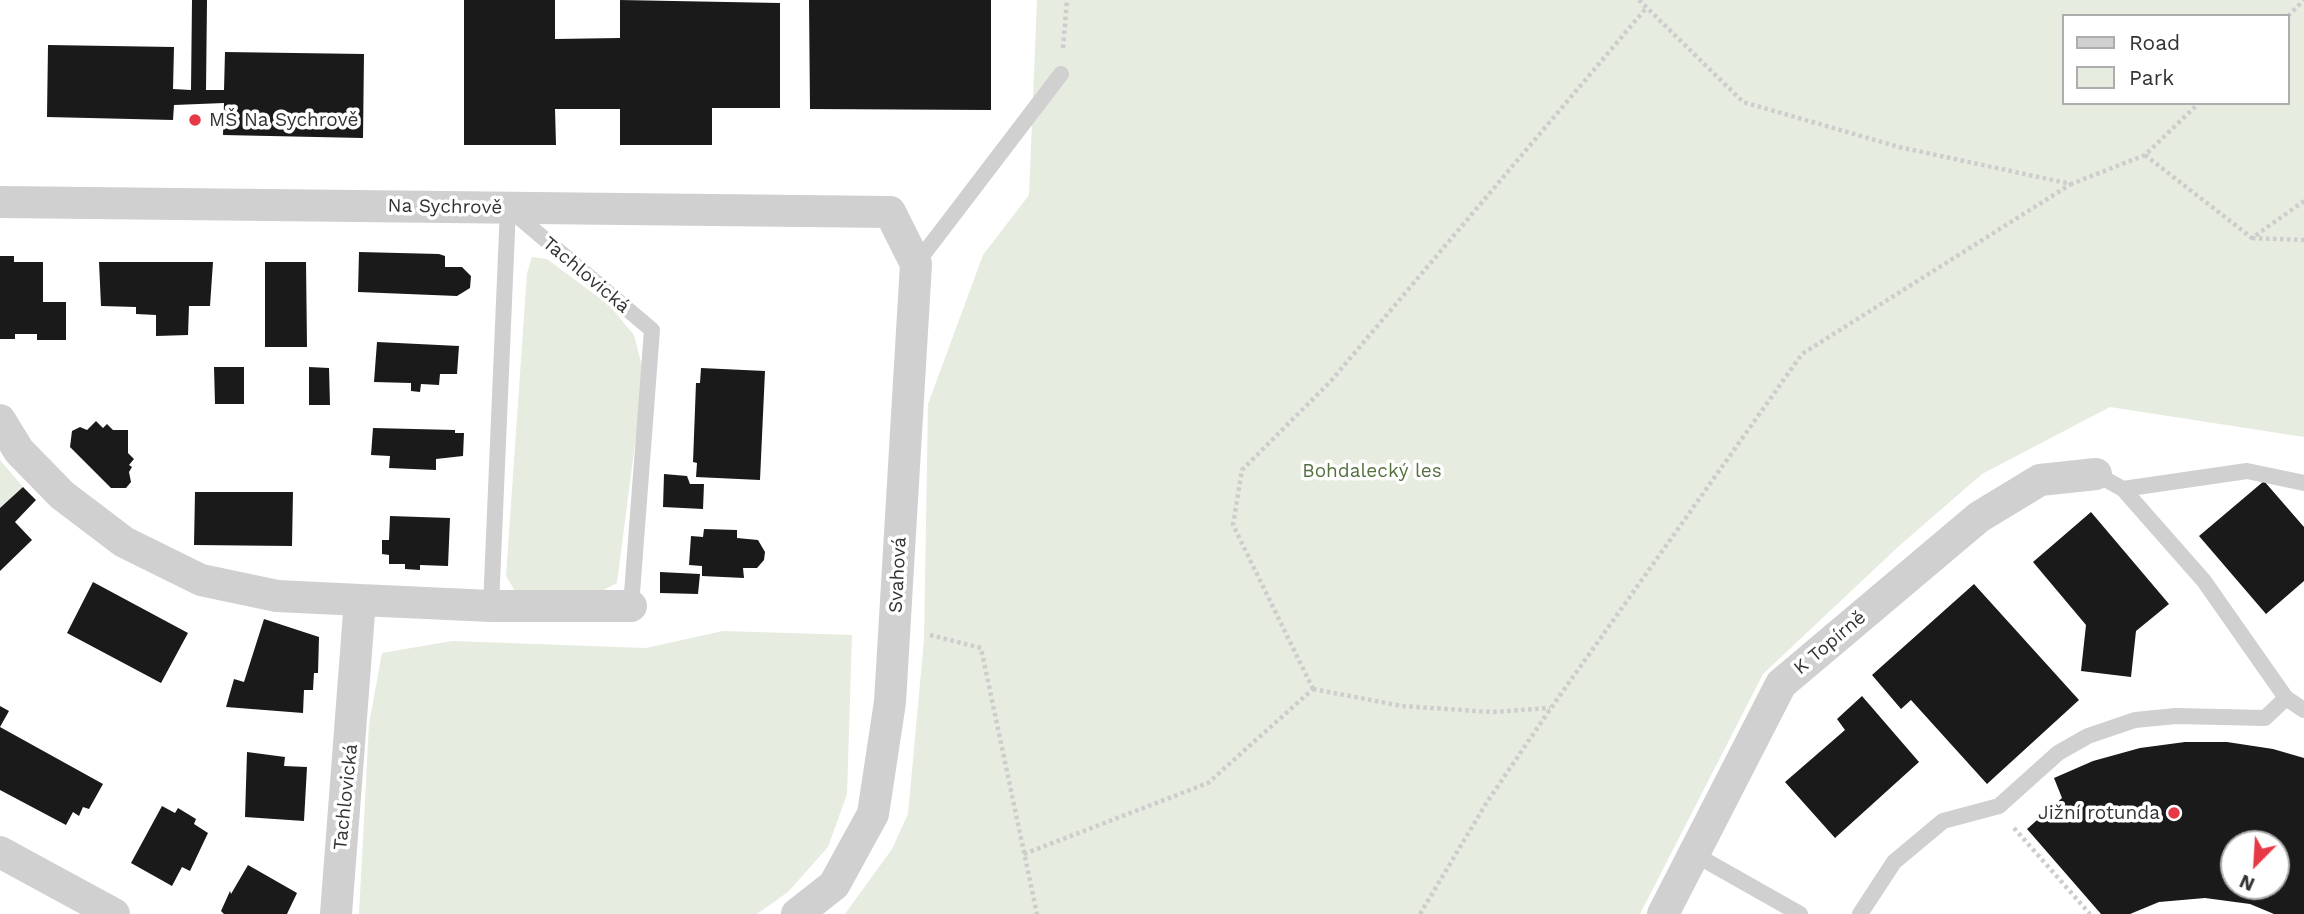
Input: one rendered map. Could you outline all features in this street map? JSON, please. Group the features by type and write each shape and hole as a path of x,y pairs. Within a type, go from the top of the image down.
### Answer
{"street":[{"name":"Na Sychrově","path":"0,202 890,212"},
{"name":"Svahová","path":"797,914 834,885 873,814 890,702 916,264 890,212"},
{"path":"0,420 19,451 62,495 124,542 201,580 277,596 360,600"},
{"name":"K Topírně","path":"1663,914 1781,684 1979,517 2040,480 2109,481"},
{"name":"Tachlovická","path":"336,914 360,600 491,606 631,606"},
{"path":"0,852 114,914"}],"lane":[{"path":"916,264 1061,74"},
{"path":"491,606 508,208"},
{"name":"Tachlovická","path":"508,208 652,330 631,606"},
{"path":"2109,481 2247,471 2304,483"},
{"path":"2109,481 2204,581 2286,698 2304,710"},
{"path":"1860,914 1894,862 1943,821 1996,807 2058,752 2088,736 2135,720 2176,716 2265,718 2286,698"},
{"path":"1694,854 1801,914"}],"path":[{"path":"1061,74 1068,0"},
{"path":"1639,0 1743,102 1899,147 2071,184"},
{"path":"2290,14 2304,0"},
{"path":"1313,690 1233,525 1242,470 1330,382 1647,7"},
{"path":"1420,914 1487,802 1551,708 1802,354 2071,184 2146,155 2197,105"},
{"path":"2146,155 2252,238 2304,240"},
{"path":"2252,238 2304,201"},
{"path":"895,627 981,648 1037,914"},
{"path":"1313,690 1402,706 1492,712 1551,708"},
{"path":"1024,854 1208,783 1313,690"},
{"path":"1996,807 2090,914"}],"green space":[{"name":"Bohdalecký les","path":"1037,0 2304,0 2304,437 2110,407 1982,474 1899,546 1763,674 1640,914 845,914 892,849 908,814 924,640 928,404 983,255 1029,195"},
{"path":"532,257 547,259 609,305 634,335 644,374 617,583 598,593 515,591 506,576 527,273"},
{"path":"0,460 23,487 0,508"},
{"path":"723,631 852,635 847,794 828,847 788,892 757,914 359,914 369,724 382,653 452,641 646,648"}],"building":[{"path":"192,0 207,0 206,90 224,90 225,52 364,54 363,138 223,135 224,103 174,105 173,120 47,117 48,45 174,47 173,89 191,90"},
{"path":"464,0 555,0 555,39 620,38 620,0 780,3 780,108 712,108 712,145 620,145 620,109 555,109 556,145 464,145"},
{"path":"809,0 991,0 991,110 810,109"},
{"path":"359,252 439,254 445,256 445,267 462,267 471,276 470,288 457,296 358,292"},
{"path":"0,256 14,256 14,262 43,262 43,302 66,302 66,340 37,340 37,334 15,334 15,339 0,339"},
{"path":"99,262 213,262 210,306 189,306 188,335 156,336 156,315 136,314 136,307 101,306"},
{"path":"265,262 306,262 307,347 265,347"},
{"path":"377,342 459,346 457,374 440,374 439,385 421,384 420,392 411,391 411,383 374,382"},
{"path":"214,367 244,367 244,404 215,404"},
{"path":"309,367 329,368 330,405 309,405"},
{"path":"701,368 765,371 760,480 696,477 697,463 693,462 696,383 700,383"},
{"path":"96,421 103,428 107,424 113,430 128,430 128,453 134,459 129,465 132,467 129,472 131,482 126,488 111,488 70,447 72,431 80,427 87,430"},
{"path":"373,428 455,430 455,433 464,433 463,456 436,459 436,470 389,468 390,456 371,455"},
{"path":"664,474 687,476 690,484 704,484 703,509 663,507"},
{"path":"2264,481 2304,527 2304,581 2266,614 2199,536"},
{"path":"23,487 36,500 15,522 32,540 0,571 0,508"},
{"path":"195,492 293,492 292,546 194,545"},
{"path":"2091,512 2169,604 2136,631 2131,677 2081,671 2086,625 2033,562"},
{"path":"390,516 450,518 448,566 420,565 420,570 405,569 405,564 389,564 389,555 382,554 382,540 389,540"},
{"path":"704,529 737,530 737,538 758,540 765,552 764,560 757,568 743,568 744,578 702,576 702,566 689,565 691,536 703,537"},
{"path":"660,572 700,574 698,594 660,593"},
{"path":"93,582 188,633 161,683 67,633"},
{"path":"1974,584 2079,700 1987,784 1911,700 1901,709 1872,675"},
{"path":"264,619 319,637 318,673 314,673 313,690 304,690 303,713 226,707 234,679 244,682"},
{"path":"1862,696 1919,762 1835,838 1785,782 1845,730 1837,719"},
{"path":"0,706 9,711 0,727"},
{"path":"0,727 103,784 89,809 83,807 79,816 73,812 66,825 0,790"},
{"name":"Jižní rotunda","path":"2185,742 2227,742 2273,749 2304,758 2304,914 2274,914 2250,904 2220,900 2205,898 2159,902 2130,914 2101,914 2027,829 2062,798 2054,778 2093,761 2140,748"},
{"path":"247,752 285,757 284,766 307,767 304,821 245,817"},
{"path":"162,806 175,813 178,808 196,819 194,824 208,833 190,871 182,867 172,886 131,863"},
{"path":"248,865 297,893 287,914 224,914 221,911 230,891 231,894"}],"place":[{"name":"MŠ Na Sychrově","path":"195,120"},
{"name":"Jižní rotunda","path":"2174,813"}]}
